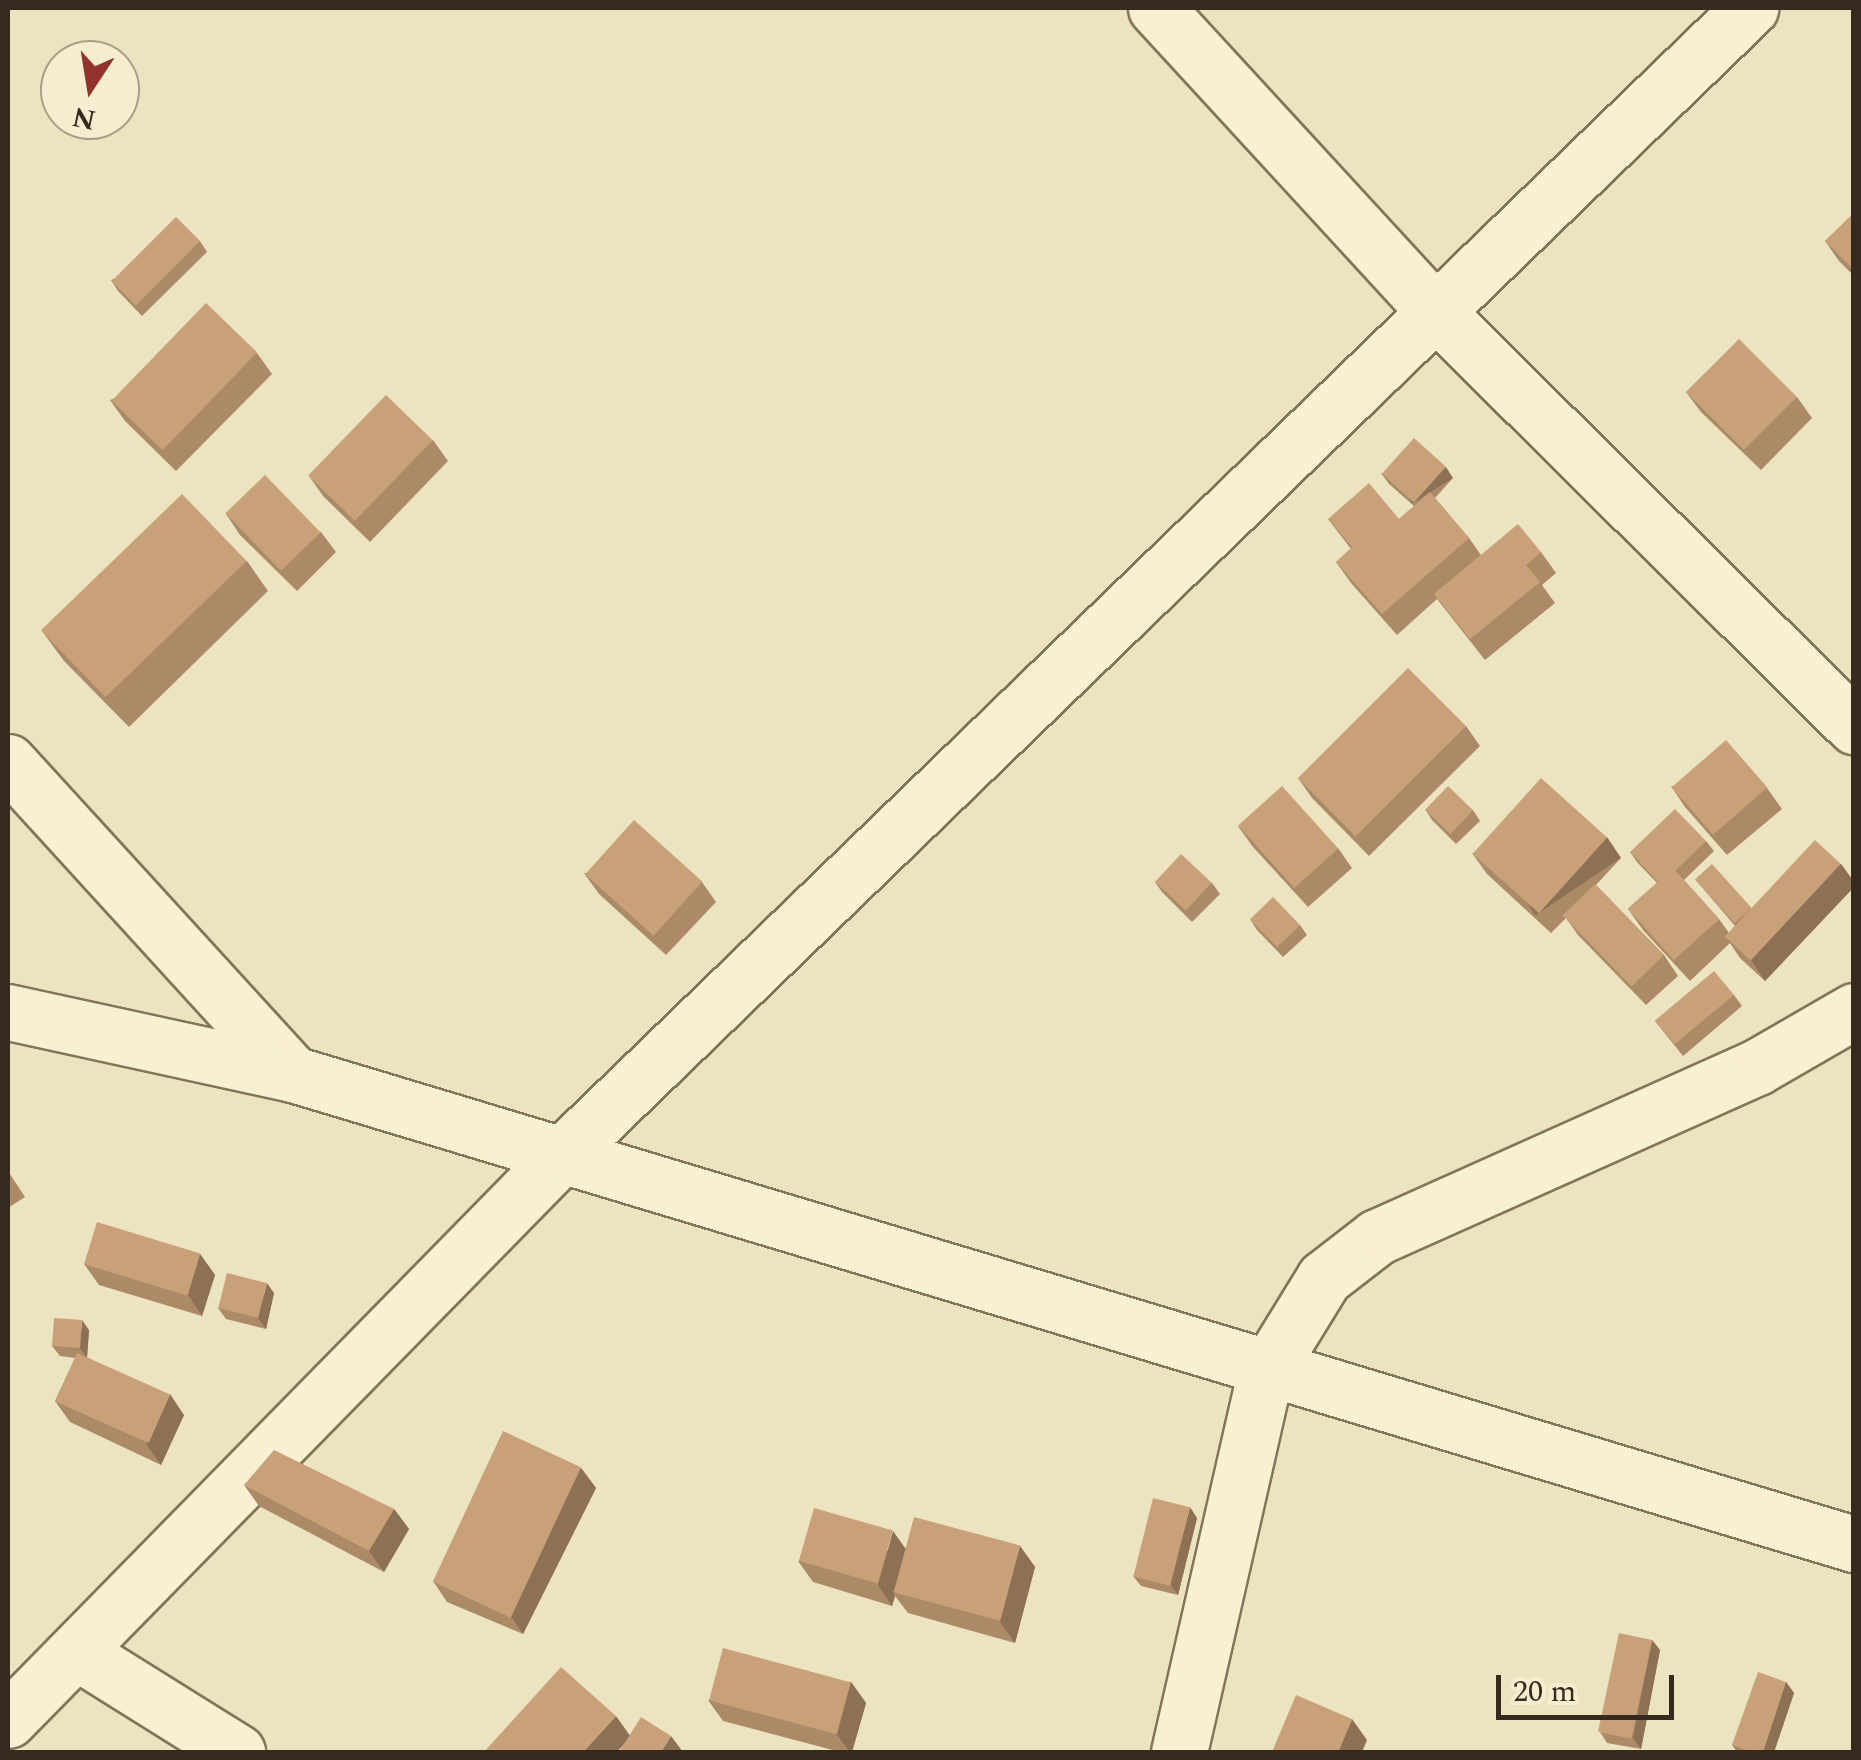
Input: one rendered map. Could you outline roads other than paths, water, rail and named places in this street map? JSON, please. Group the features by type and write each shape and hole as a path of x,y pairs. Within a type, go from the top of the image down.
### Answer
{"street":[{"path":"1156,8 1433,309 1854,726"},
{"path":"8,1720 564,1153 1433,309 1750,8"},
{"path":"8,762 292,1074"},
{"path":"1179,1752 1265,1374 1324,1278 1377,1237 1757,1067 1854,1011"},
{"path":"8,1012 292,1074 564,1153 1265,1374 1854,1544"},
{"path":"77,1652 237,1752"}]}
